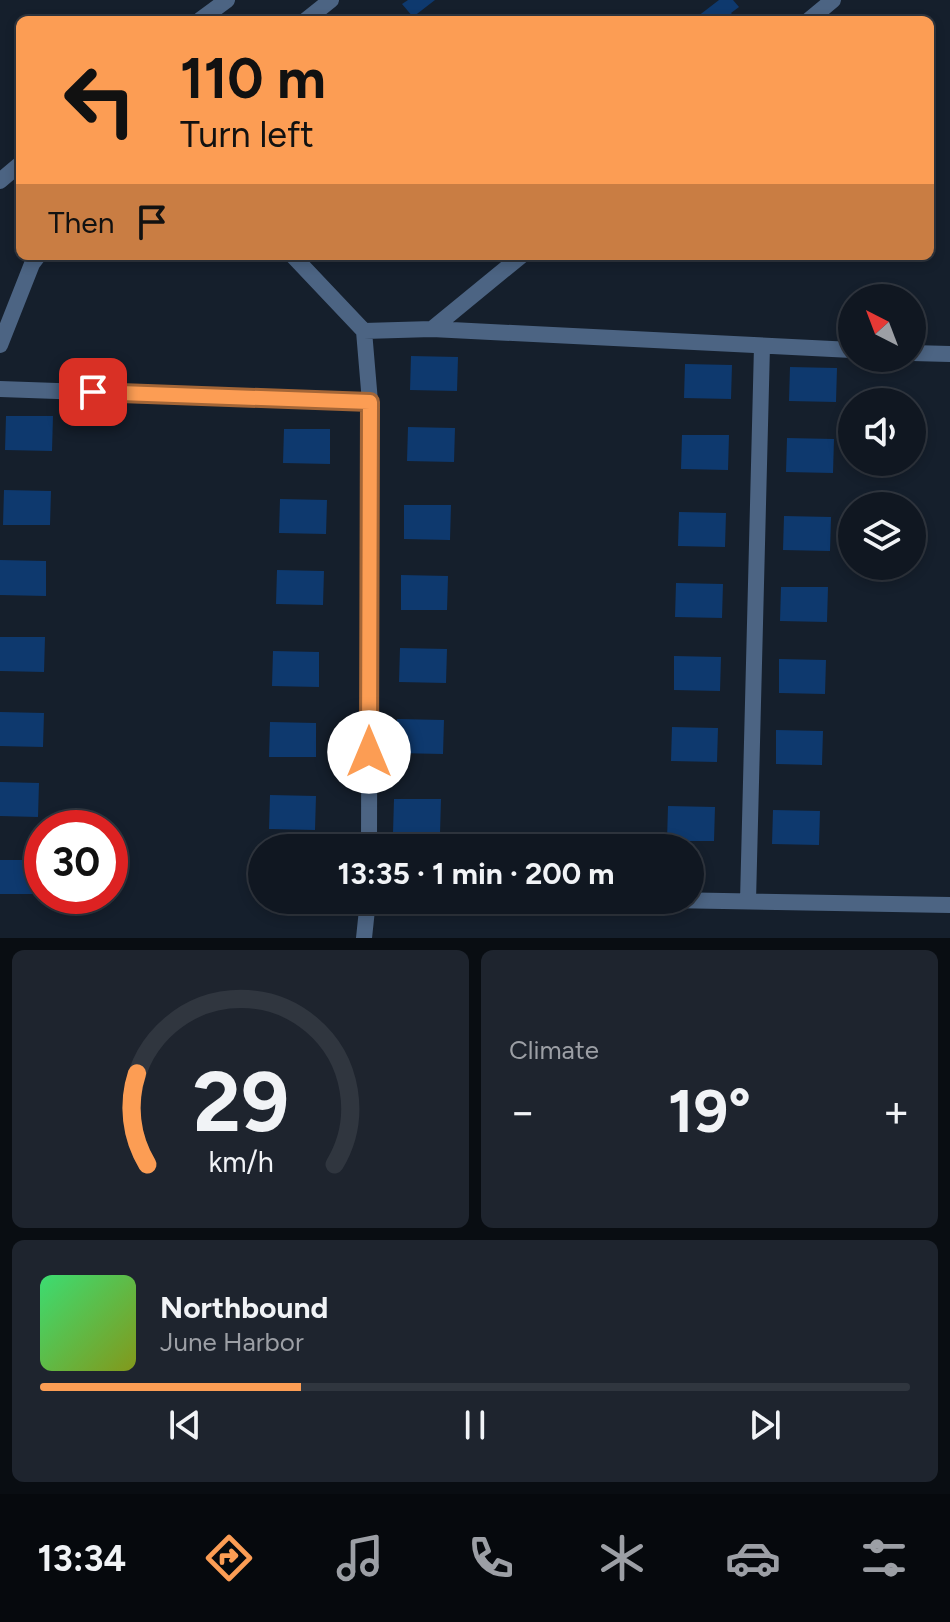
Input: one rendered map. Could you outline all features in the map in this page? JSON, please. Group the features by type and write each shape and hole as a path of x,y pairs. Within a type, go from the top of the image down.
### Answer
{"street":[{"path":"205,16 227,0"},
{"path":"311,16 331,0"},
{"path":"814,16 833,0"},
{"path":"0,181 16,167"},
{"path":"0,345 35,260"},
{"path":"297,260 364,331 370,402 369,834"},
{"path":"432,329 516,260"},
{"path":"364,331 432,329 838,349"},
{"path":"748,901 762,346"},
{"path":"926,353 950,354"},
{"path":"0,389 370,402"},
{"path":"704,900 950,905"},
{"path":"364,938 367,914"}],"building":[{"path":"408,0 435,0 414,16 402,4"},
{"path":"719,0 733,0 739,7 731,13 734,16 698,16"},
{"path":"411,356 458,357 457,391 410,390"},
{"path":"685,364 732,365 731,399 684,398"},
{"path":"790,367 837,368 836,402 789,401"},
{"path":"6,416 53,416 52,451 5,450"},
{"path":"408,427 455,428 454,462 407,461"},
{"path":"284,429 330,429 330,464 283,463"},
{"path":"682,435 729,435 728,470 681,469"},
{"path":"787,438 834,439 833,473 786,472"},
{"path":"4,490 51,491 50,525 3,525"},
{"path":"280,499 327,500 326,534 279,533"},
{"path":"404,505 451,505 450,540 404,539"},
{"path":"679,512 726,513 725,547 678,546"},
{"path":"784,516 831,517 830,551 783,550"},
{"path":"0,560 46,561 46,596 0,595"},
{"path":"277,570 324,571 323,605 276,604"},
{"path":"401,575 448,576 447,610 401,610"},
{"path":"676,583 723,584 722,618 675,617"},
{"path":"781,587 828,587 827,622 780,621"},
{"path":"0,637 45,637 44,672 0,671"},
{"path":"400,648 447,649 446,683 399,682"},
{"path":"273,651 319,652 319,687 272,686"},
{"path":"674,656 721,657 720,691 674,690"},
{"path":"779,659 826,660 825,694 779,693"},
{"path":"0,712 44,713 43,747 0,746"},
{"path":"397,719 444,720 443,754 396,753"},
{"path":"270,722 316,723 316,757 269,757"},
{"path":"672,727 718,728 717,762 671,761"},
{"path":"776,730 823,731 822,765 776,764"},
{"path":"0,782 39,783 38,810 24,810 24,817 0,816"},
{"path":"270,795 316,796 315,830 269,829"},
{"path":"394,799 441,799 440,834 393,833"},
{"path":"668,806 715,807 714,841 704,841 704,834 667,834"},
{"path":"773,810 820,811 819,845 772,844"},
{"path":"0,860 24,860 24,894 0,894"}],"route":[{"path":"93,392 370,402 369,752"}]}
